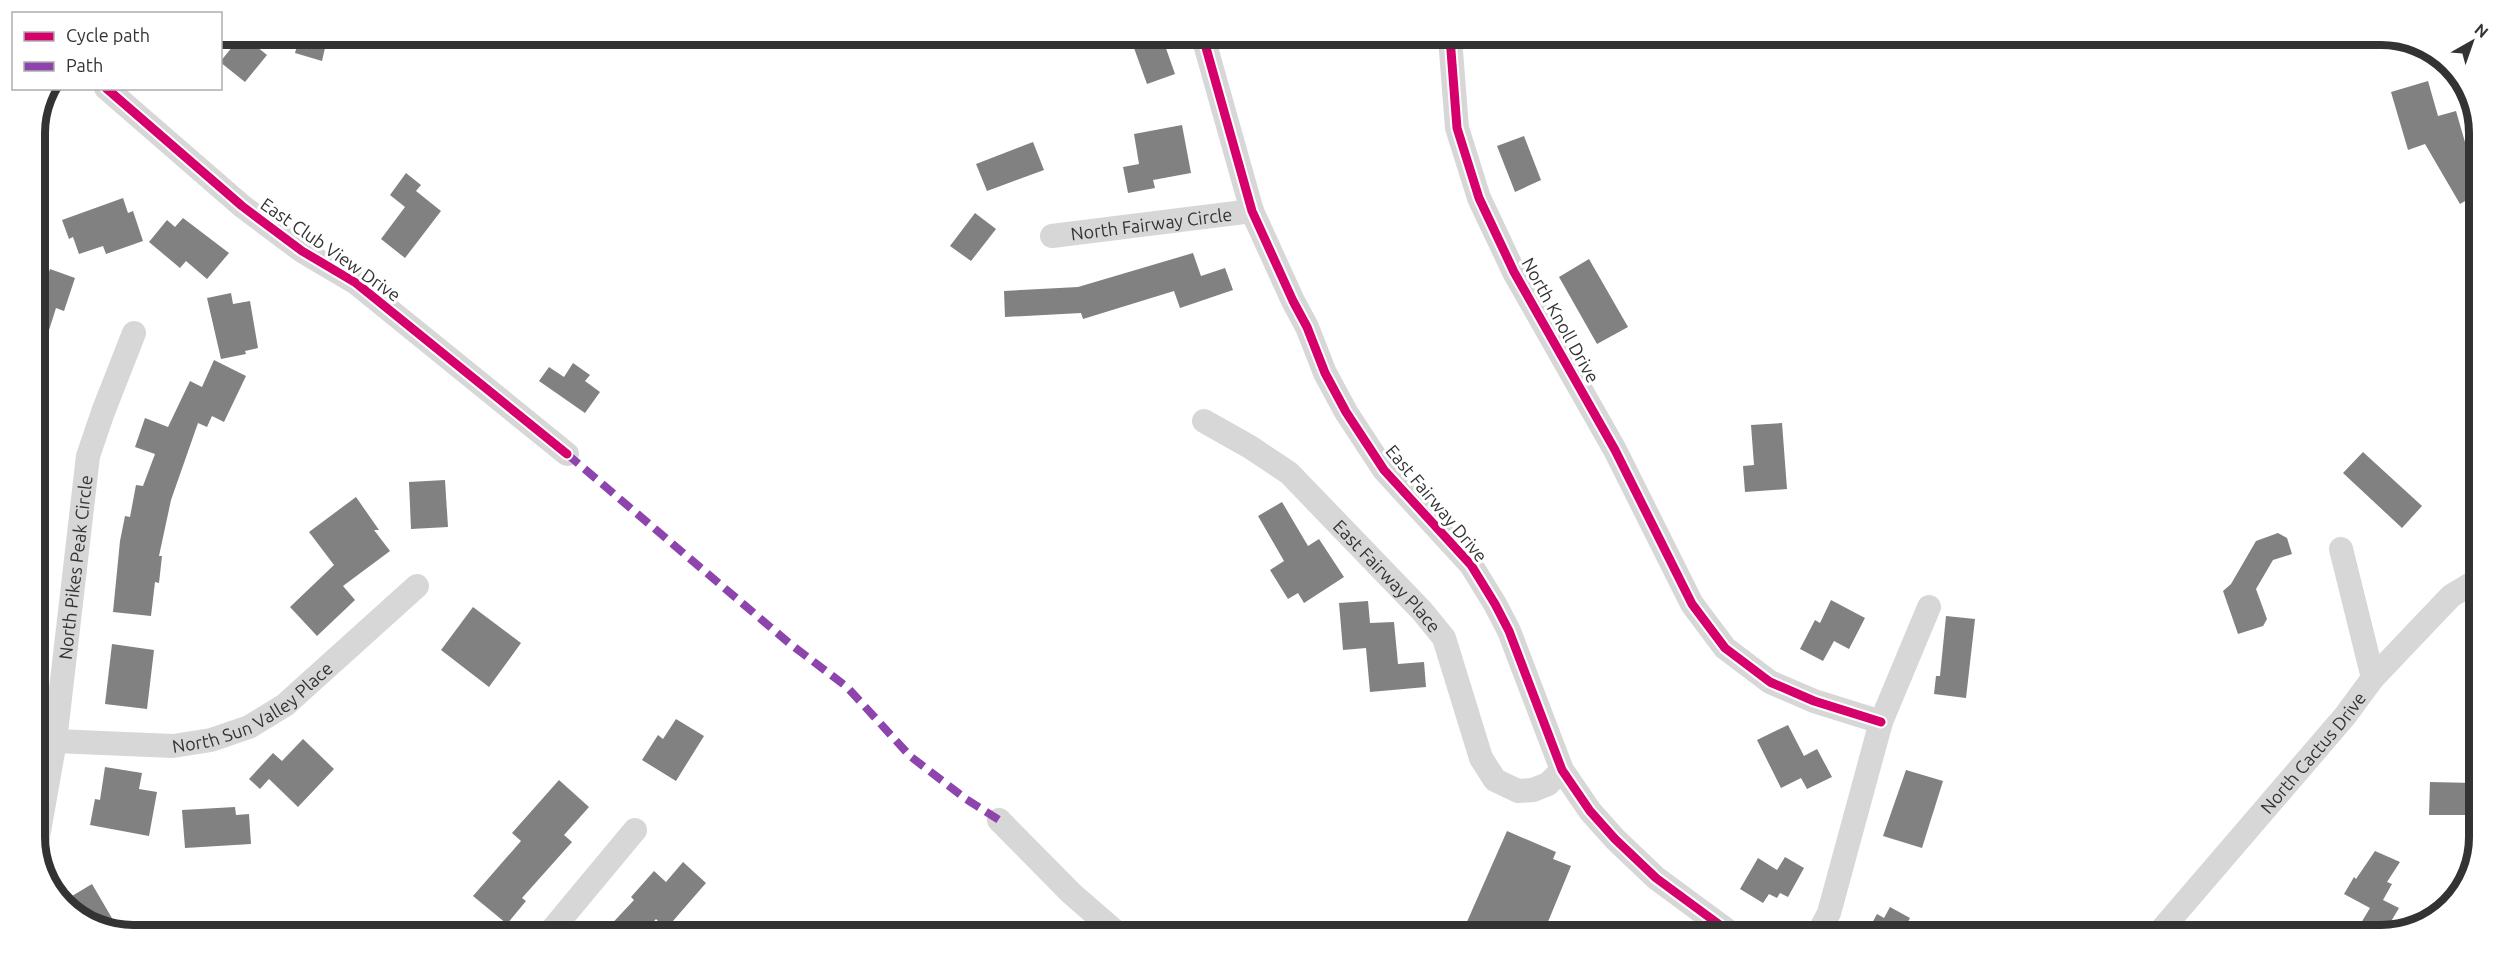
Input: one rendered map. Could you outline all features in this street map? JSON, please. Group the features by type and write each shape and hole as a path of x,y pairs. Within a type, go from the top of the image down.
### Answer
{"street":[{"name":"East Fairway Drive","path":"1205,45 1252,211 1307,327 1325,373 1346,412 1384,470 1471,565 1495,604 1509,631 1562,770 1590,811 1615,839 1656,878 1720,925"},
{"name":"North Knoll Drive","path":"1451,45 1457,128 1479,198 1514,272 1615,450 1692,604 1725,648 1770,682 1814,701 1881,722"},
{"name":"East Club View Drive","path":"108,90 242,206 302,251 356,283 567,454"},
{"name":"North Fairway Circle","path":"1052,236 1252,211"},
{"name":"North Pikes Peak Circle","path":"45,797 55,741 88,456 134,333"},
{"name":"East Fairway Place","path":"1204,421 1289,473 1422,611 1444,638 1481,758 1495,780 1518,791 1533,790 1548,784 1562,770"},
{"path":"2342,549 2373,678"},
{"name":"North Cactus Drive","path":"2166,925 2345,716 2373,678 2451,596 2469,585"},
{"name":"North Sun Valley Place","path":"55,741 173,746 211,741 249,727 285,705 417,586"},
{"path":"1823,925 1829,913 1881,722 1929,607"},
{"path":"999,820 1071,892 1108,925"},
{"path":"556,925 635,830"}],"building":[{"path":"234,45 254,45 267,55 245,82 222,64 222,60"},
{"path":"297,45 326,45 322,61 295,53"},
{"path":"1133,45 1165,45 1175,74 1147,84"},
{"path":"2428,81 2438,116 2456,111 2467,149 2469,148 2469,199 2460,204 2425,144 2408,150 2391,92"},
{"path":"1182,125 1191,173 1153,180 1155,188 1128,193 1123,167 1139,164 1134,134"},
{"path":"1524,136 1541,180 1515,192 1497,146"},
{"path":"1033,142 1044,170 987,191 976,164"},
{"path":"406,173 421,185 416,191 441,211 405,258 381,239 405,207 390,195"},
{"path":"123,198 128,213 133,211 143,241 106,254 103,246 79,254 73,237 69,239 62,220"},
{"path":"975,213 996,229 971,261 950,246"},
{"path":"183,218 229,253 207,279 186,261 180,268 149,242 167,220 175,227"},
{"path":"1193,253 1201,276 1225,268 1233,290 1180,308 1174,291 1083,319 1081,313 1005,317 1004,291 1078,287"},
{"path":"1589,259 1628,327 1597,344 1559,277"},
{"path":"50,269 75,278 64,311 56,308 45,343 45,283"},
{"path":"231,293 233,304 250,301 258,348 245,351 246,354 221,359 207,298"},
{"path":"214,360 246,376 224,422 212,416 207,427 198,423 171,500 159,556 162,556 159,583 155,582 151,616 113,612 120,541 125,516 130,517 136,485 143,486 155,454 135,447 145,418 168,427 190,381 202,387"},
{"path":"573,363 590,375 585,381 600,392 585,413 539,381 549,367 564,377"},
{"path":"1782,423 1787,489 1745,492 1743,466 1754,465 1751,425"},
{"path":"2363,452 2422,506 2402,528 2343,473"},
{"path":"445,480 448,527 411,529 409,482"},
{"path":"356,497 379,530 374,530 390,551 343,586 355,600 317,636 290,607 334,565 309,532"},
{"path":"1282,502 1308,546 1319,539 1344,577 1304,603 1298,593 1288,599 1270,570 1284,561 1258,516"},
{"path":"2278,533 2287,538 2292,554 2273,560 2256,589 2267,619 2263,626 2238,634 2223,591 2231,584 2256,541"},
{"path":"1831,600 1865,618 1849,649 1834,641 1823,661 1800,649 1815,620 1820,623"},
{"path":"1368,601 1370,623 1394,622 1398,664 1424,662 1426,687 1370,692 1366,648 1343,650 1339,603"},
{"path":"473,607 521,643 489,687 441,650"},
{"path":"1946,616 1975,619 1966,698 1934,694 1936,676 1940,676"},
{"path":"112,644 154,650 147,709 105,704"},
{"path":"676,719 704,736 676,781 642,760 658,735 663,739"},
{"path":"1788,725 1804,756 1817,749 1832,777 1807,789 1801,778 1781,788 1757,740"},
{"path":"303,739 334,769 298,807 269,779 260,789 249,779 273,753 282,761"},
{"path":"105,767 142,773 139,789 157,792 149,836 90,825 95,799 100,800"},
{"path":"1906,770 1943,781 1922,848 1883,836"},
{"path":"559,780 589,807 564,835 572,842 522,898 526,901 507,924 473,896 521,841 512,833"},
{"path":"2430,782 2469,783 2469,807 2465,807 2465,815 2429,815"},
{"path":"235,807 236,815 249,814 251,844 185,848 182,810"},
{"path":"1507,831 1556,852 1553,859 1571,866 1547,925 1466,925"},
{"path":"2375,851 2400,862 2387,882 2392,884 2383,900 2399,908 2389,924 2365,925 2361,923 2370,908 2344,894 2354,877 2356,879"},
{"path":"1785,857 1804,868 1788,897 1780,893 1777,898 1769,894 1763,903 1740,889 1758,858 1777,870"},
{"path":"683,862 706,883 669,925 662,925 656,919 650,925 611,925 634,900 631,897 654,871 666,882"},
{"path":"92,884 115,923 94,916 70,898"},
{"path":"1890,907 1910,918 1906,925 1871,925 1877,914 1884,918"}],"marked path":[{"path":"567,454 789,643 847,687 910,756 966,799 999,820"}],"cycle path":[{"path":"1205,45 1252,211 1307,327 1325,373 1346,412 1384,470 1471,565 1495,604 1509,631 1562,770 1590,811 1615,839 1656,878 1720,925"},
{"path":"1451,45 1457,128 1479,198 1514,272 1615,450 1692,604 1725,648 1770,682 1814,701 1881,722"},
{"path":"108,90 242,206 302,251 356,283 567,454"}]}
